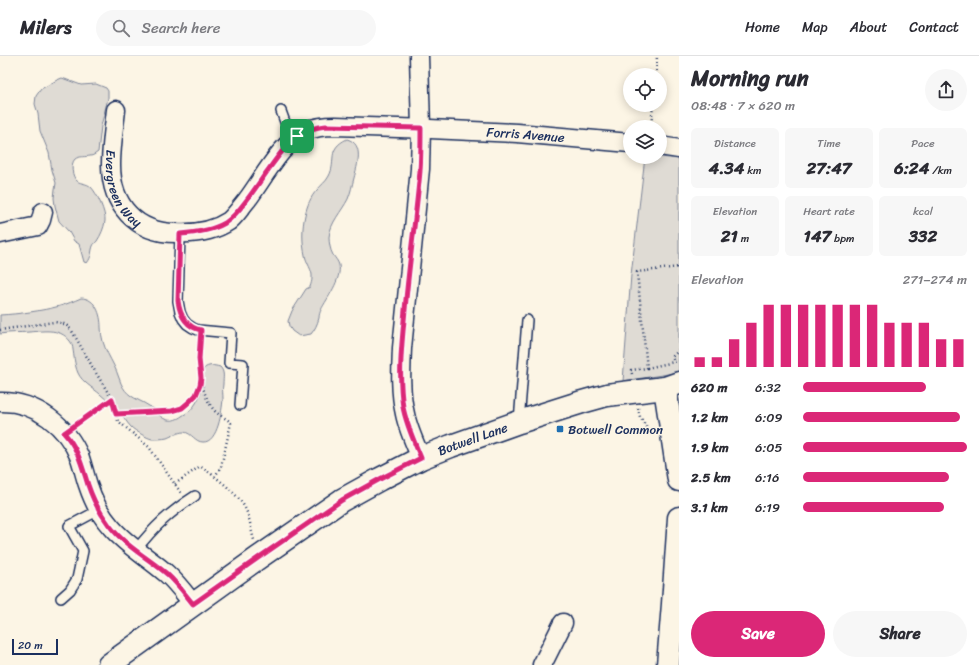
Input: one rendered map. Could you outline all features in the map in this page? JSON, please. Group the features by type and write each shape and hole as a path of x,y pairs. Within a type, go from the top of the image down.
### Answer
{"street":[{"path":"419,56 421,128 420,169 407,285 401,378 405,415 421,458"},
{"name":"Evergreen Way","path":"116,110 111,169 114,189 121,204 129,215 142,225 156,231 180,234 209,230 229,220 252,192 278,155 297,136 306,131 313,128 326,126 421,128"},
{"name":"Forris Avenue","path":"421,128 517,133 623,142"},
{"path":"667,147 679,149"},
{"path":"0,234 38,226 43,212"},
{"path":"672,385 673,435 679,480"},
{"name":"Botwell Lane","path":"109,665 193,604 342,500 421,458 519,422 582,402 607,396 672,385"},
{"path":"0,402 14,403 32,408 50,418 75,448 88,486 99,510 110,526 136,550 168,575 193,604"},
{"path":"668,665 675,621 679,518"},
{"path":"542,665 563,623"}],"lane":[{"path":"281,111 285,122 297,136"},
{"path":"180,234 179,308 183,319 193,328 231,333 229,363 243,364 240,405"},
{"path":"519,422 527,320"},
{"path":"136,550 146,537 166,517 195,496"},
{"path":"61,598 70,590 77,579 83,551 69,526 99,510"}],"path":[{"path":"657,68 658,56"},
{"path":"647,368 637,272 679,267"},
{"path":"0,330 54,322 63,323 68,326 112,399 120,424 149,447 186,502"},
{"path":"201,330 199,359 201,378 208,400 214,409 231,423 221,467 215,476"},
{"path":"674,362 672,357 679,350"},
{"path":"673,435 655,438 640,417 631,370 679,361"},
{"path":"116,414 172,411 182,408 196,395 201,378"},
{"path":"64,433 112,399"},
{"path":"175,484 199,467 215,476 236,496 246,509 258,558"}],"shaded area":[{"path":"62,78 81,85 96,84 106,88 108,91 108,98 101,126 98,152 92,156 77,158 72,164 75,179 80,183 86,184 93,190 101,203 105,217 105,224 97,242 93,245 91,256 87,263 84,262 79,244 74,241 69,232 59,221 54,198 56,183 49,153 40,131 35,104 36,96 41,89"},
{"path":"347,139 353,142 358,150 358,162 346,204 334,222 330,232 330,248 339,265 338,276 321,311 314,330 311,334 299,336 292,331 288,321 292,311 306,289 310,287 312,280 312,275 303,245 305,215 313,195 329,176 336,147"},
{"path":"667,158 679,159 679,372 623,381 631,275 644,164 667,164"},
{"path":"81,298 90,301 97,308 105,348 125,391 154,409 164,419 175,420 194,407 200,394 203,369 207,366 220,367 223,371 223,399 220,418 216,432 208,441 200,442 184,432 177,433 167,438 152,439 131,427 118,410 82,379 77,370 72,344 58,332 47,331 0,334 0,315 45,309 63,305"}],"place":[{"name":"Botwell Common","path":"560,429"}],"route":[{"path":"326,126 421,128 420,169 407,285 401,378 405,415 421,458 342,500 193,604 168,575 129,545 110,526 93,498 75,448 64,433 112,399 116,414 142,413 172,411 182,408 196,395 201,378 199,359 201,330 193,328 187,324 183,319 179,308 180,234 209,230 223,224 234,216 278,155 297,136 313,128 326,126"}]}
